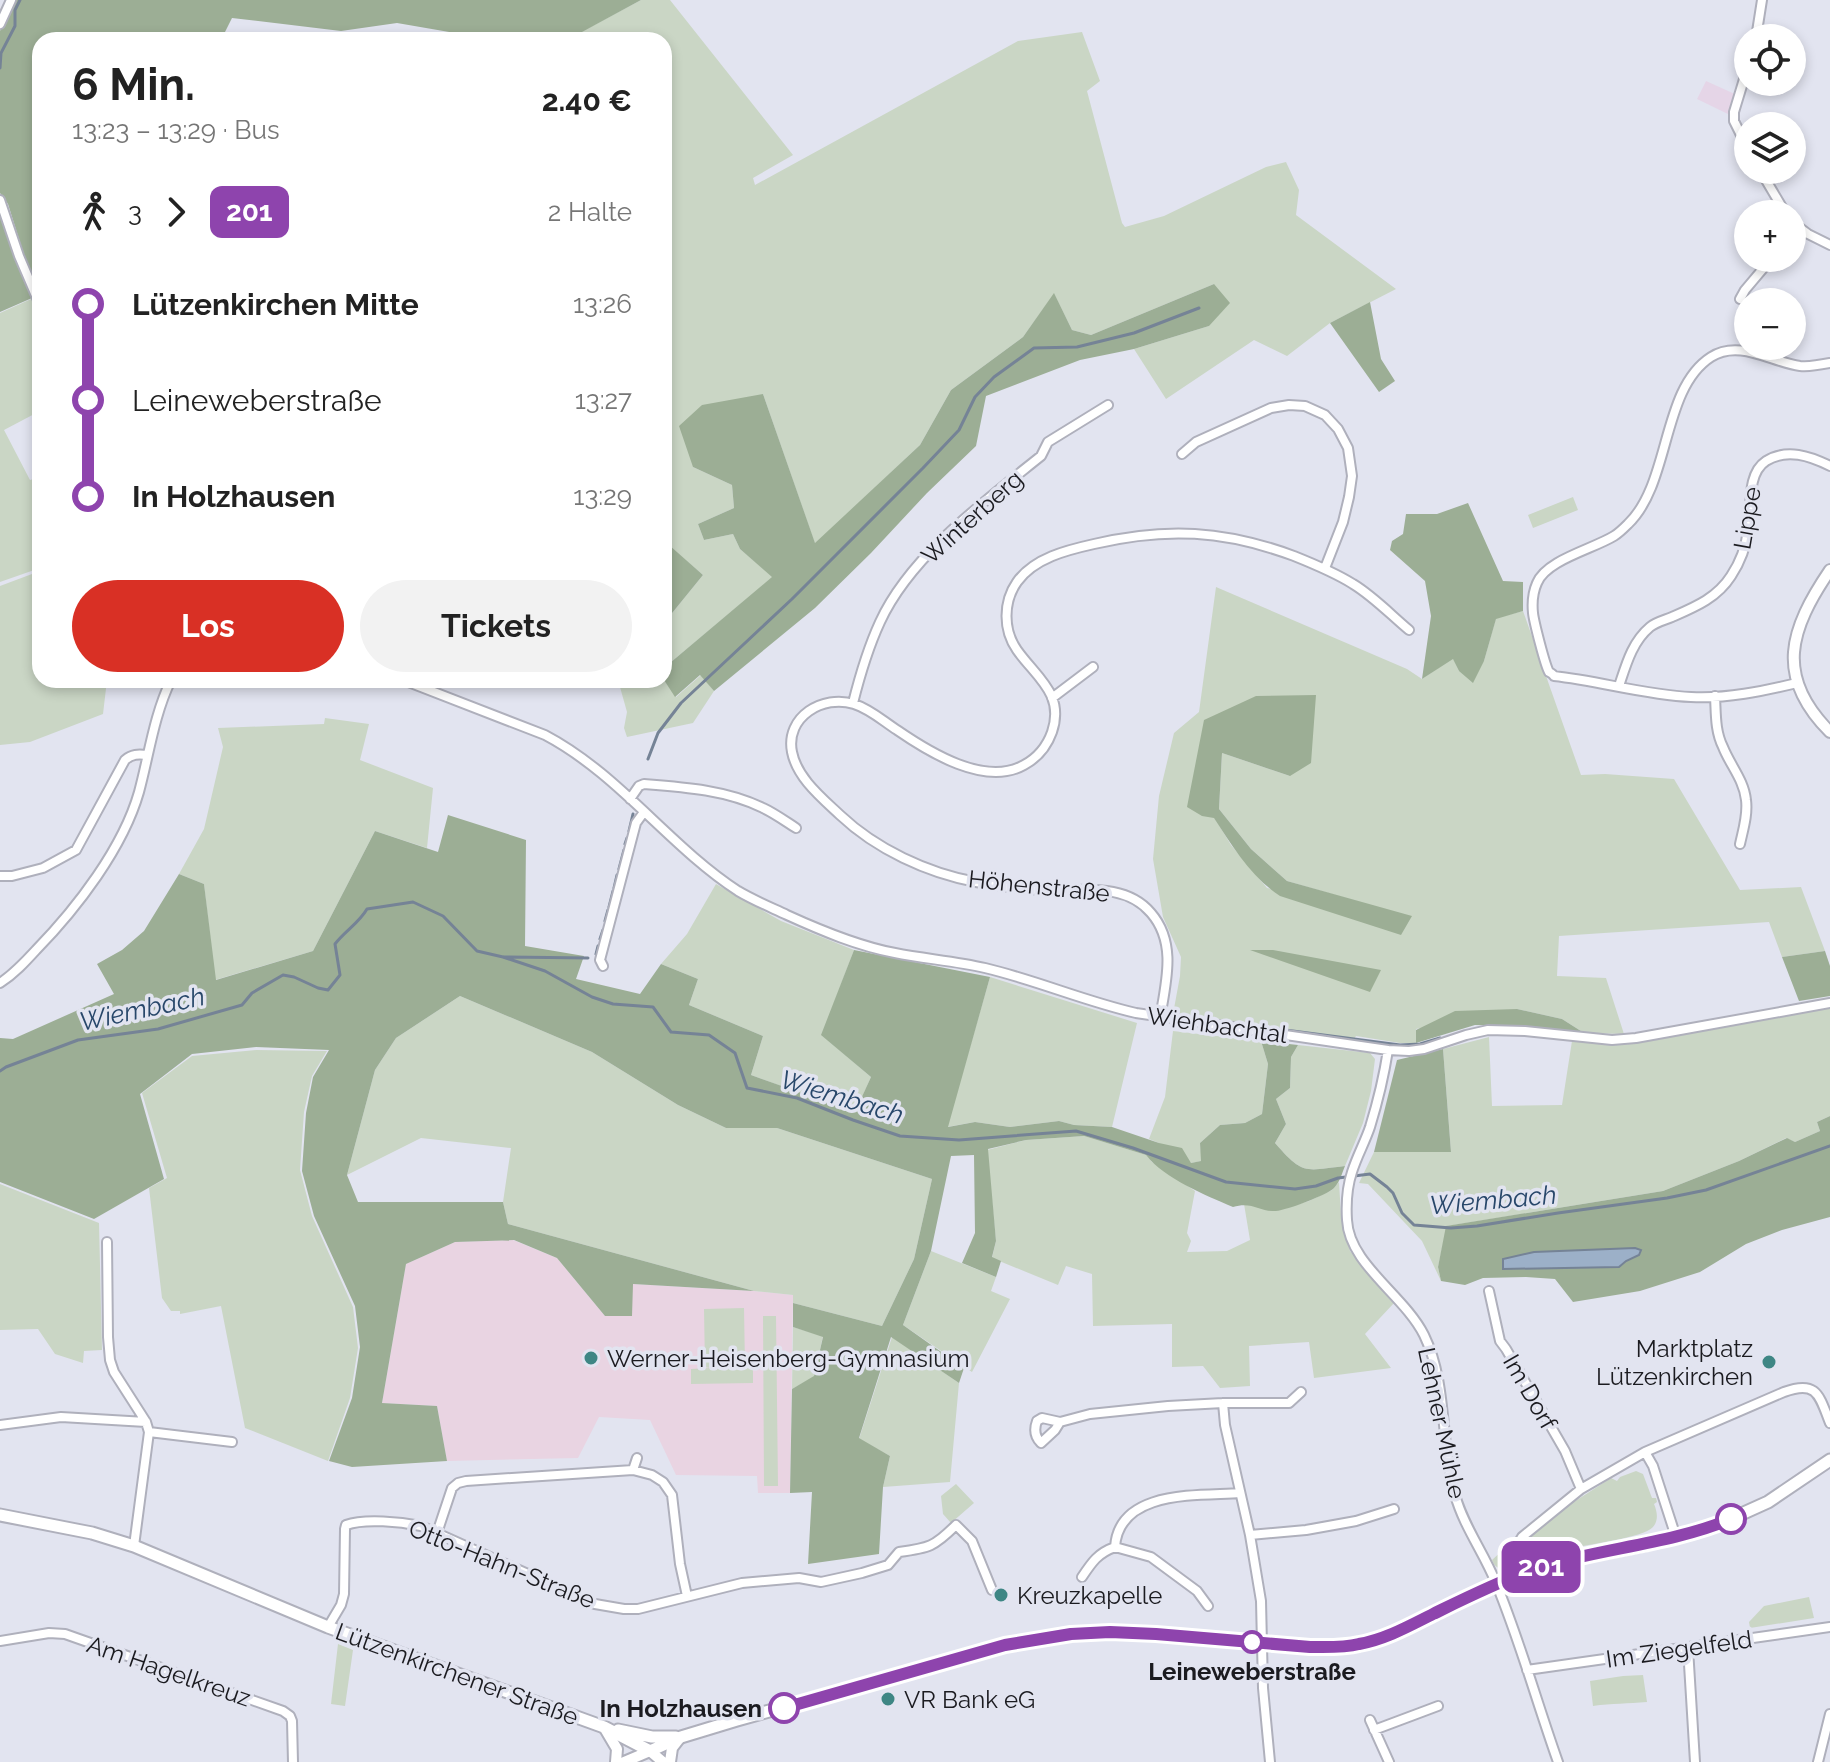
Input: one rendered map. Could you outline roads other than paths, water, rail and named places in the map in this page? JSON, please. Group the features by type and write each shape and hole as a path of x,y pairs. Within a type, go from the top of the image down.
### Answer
{"main road":[{"path":"650,1751 681,1737 1005,1645 1056,1636 1090,1632 1141,1633 1310,1647 1360,1644 1385,1637 1534,1569 1717,1525 1768,1502 1830,1460"},
{"name":"Lützenkirchener Straße","path":"0,1515 92,1533 134,1546 328,1627 604,1727 650,1751"},
{"path":"604,1727 652,1737 681,1737"}],"street":[{"path":"0,24 11,0"},
{"path":"1758,24 1762,0"},
{"path":"0,200 32,286"},
{"path":"1806,233 1830,245"},
{"path":"1747,288 1760,272"},
{"path":"1797,683 1768,690 1693,697 1554,676 1549,672 1533,617 1533,601 1537,582 1551,566 1613,537 1633,519 1650,490 1688,381 1712,356 1741,350 1809,367 1830,363"},
{"name":"Winterberg","path":"853,703 863,665 881,619 908,576 953,529 1041,456 1048,442 1108,405"},
{"path":"1182,454 1196,442 1271,408 1305,406 1325,415 1338,429 1348,448 1352,476 1343,522 1325,568"},
{"name":"Lippe","path":"1619,686 1629,657 1652,625 1700,605 1730,579 1743,553 1755,475 1763,463 1790,453 1830,466"},
{"path":"853,703 956,763 994,773 1012,771 1027,764 1048,742 1055,713 1052,698 1042,679 1016,649 1009,633 1007,602 1017,582 1032,566 1054,555 1124,537 1199,533 1264,545 1325,568 1356,585 1409,630"},
{"path":"1830,570 1810,601 1799,626 1794,655 1797,683 1805,702 1830,732"},
{"path":"1052,698 1093,667"},
{"path":"0,983 57,928 92,883 121,835 138,794 168,688"},
{"name":"Wiehbachtal","path":"424,688 563,744 598,770 731,886 814,927 864,945 984,968 1111,1007 1160,1018 1409,1051 1488,1030 1612,1040 1653,1036 1830,1003"},
{"path":"1715,696 1719,736 1746,797 1746,819 1740,844"},
{"name":"Höhenstraße","path":"853,703 835,701 807,710 798,722 792,739 797,765 807,781 831,806 870,838 907,859 951,876 1026,889 1106,891 1126,895 1141,903 1164,933 1168,959 1160,1018"},
{"path":"0,876 43,868 76,850 125,760 130,755 147,755"},
{"path":"630,799 644,784 697,789 749,802 796,828"},
{"path":"603,966 600,960 636,823 644,812"},
{"name":"Lehner Mühle","path":"1388,1050 1369,1130 1352,1171 1347,1224 1364,1263 1406,1307 1424,1334 1438,1382 1450,1480 1456,1501 1497,1585 1558,1762"},
{"path":"107,1242 110,1360 149,1432 134,1546"},
{"name":"Im Dorf","path":"1489,1291 1500,1341 1565,1451 1581,1489"},
{"path":"1516,1547 1522,1537 1581,1489 1645,1452 1761,1401 1805,1386 1819,1396 1830,1423"},
{"path":"1060,1422 1090,1414 1168,1406 1289,1403 1301,1392"},
{"path":"1223,1403 1261,1601 1263,1688 1270,1762"},
{"path":"0,1425 61,1417 146,1422"},
{"path":"149,1432 232,1442"},
{"path":"1645,1452 1653,1466 1676,1537"},
{"path":"633,1470 637,1458"},
{"path":"437,1533 452,1488 458,1483 633,1470 652,1475 663,1482 672,1495 687,1596"},
{"path":"1115,1547 1120,1527 1131,1514 1151,1502 1240,1493"},
{"path":"1250,1535 1356,1521 1394,1509"},
{"name":"Otto-Hahn-Straße","path":"328,1627 344,1594 344,1535 346,1525 354,1522 421,1526 575,1593 586,1601 624,1609 638,1609 742,1583 799,1578 821,1582 862,1573 888,1565 899,1552 930,1547 956,1525 972,1541 992,1590"},
{"path":"1082,1577 1101,1552 1115,1547 1151,1557 1197,1591 1208,1606"},
{"name":"Im Ziegelfeld","path":"1527,1670 1830,1627"},
{"name":"Am Hagelkreuz","path":"0,1641 49,1633 65,1634 283,1711 292,1721 293,1762"},
{"path":"1688,1648 1695,1762"},
{"path":"1374,1730 1438,1706"},
{"path":"1818,1762 1830,1714"},
{"path":"1370,1720 1389,1762"},
{"path":"604,1727 617,1749 616,1762"},
{"path":"670,1762 672,1748 681,1737"},
{"path":"624,1762 650,1751 663,1762"}],"water":[{"path":"1641,1250 1639,1255 1619,1267 1503,1269 1503,1259 1534,1252"}],"waterway":[{"path":"0,68 1,53 15,26 15,10 20,0"},
{"path":"648,759 658,733 681,703 792,599 923,468 959,430 975,397 994,377 1034,348 1077,347 1134,333 1199,308"},
{"path":"629,831 633,814"},
{"path":"625,844 627,838"},
{"path":"619,869 624,850"},
{"path":"614,888 617,875"},
{"path":"609,907 613,891"},
{"name":"Wiembach","path":"0,1071 78,1040 158,1029 242,1005 252,993 283,975 328,990 340,975 335,944 367,909 413,902 443,916 477,951 545,971 592,997 613,1004 653,1007 671,1032 709,1035 735,1053 747,1088 797,1098 900,1136 959,1140 1076,1131 1226,1182 1295,1189 1370,1174 1393,1193 1402,1213 1414,1225 1451,1228 1477,1226 1667,1198 1706,1190 1830,1146"},
{"path":"605,921 608,910"},
{"path":"600,939 603,930"},
{"path":"596,954 598,946"},
{"path":"504,957 588,958"},
{"path":"1202,1019 1400,1045 1420,1044 1440,1038"}],"place":[{"name":"Werner-Heisenberg-Gymnasium","path":"591,1358"},
{"name":"Marktplatz Lützenkirchen","path":"1769,1362"},
{"name":"Kreuzkapelle","path":"1001,1595"},
{"name":"Leineweberstraße","path":"1252,1642"},
{"name":"VR Bank eG","path":"888,1699"},
{"name":"In Holzhausen","path":"784,1708"}]}
